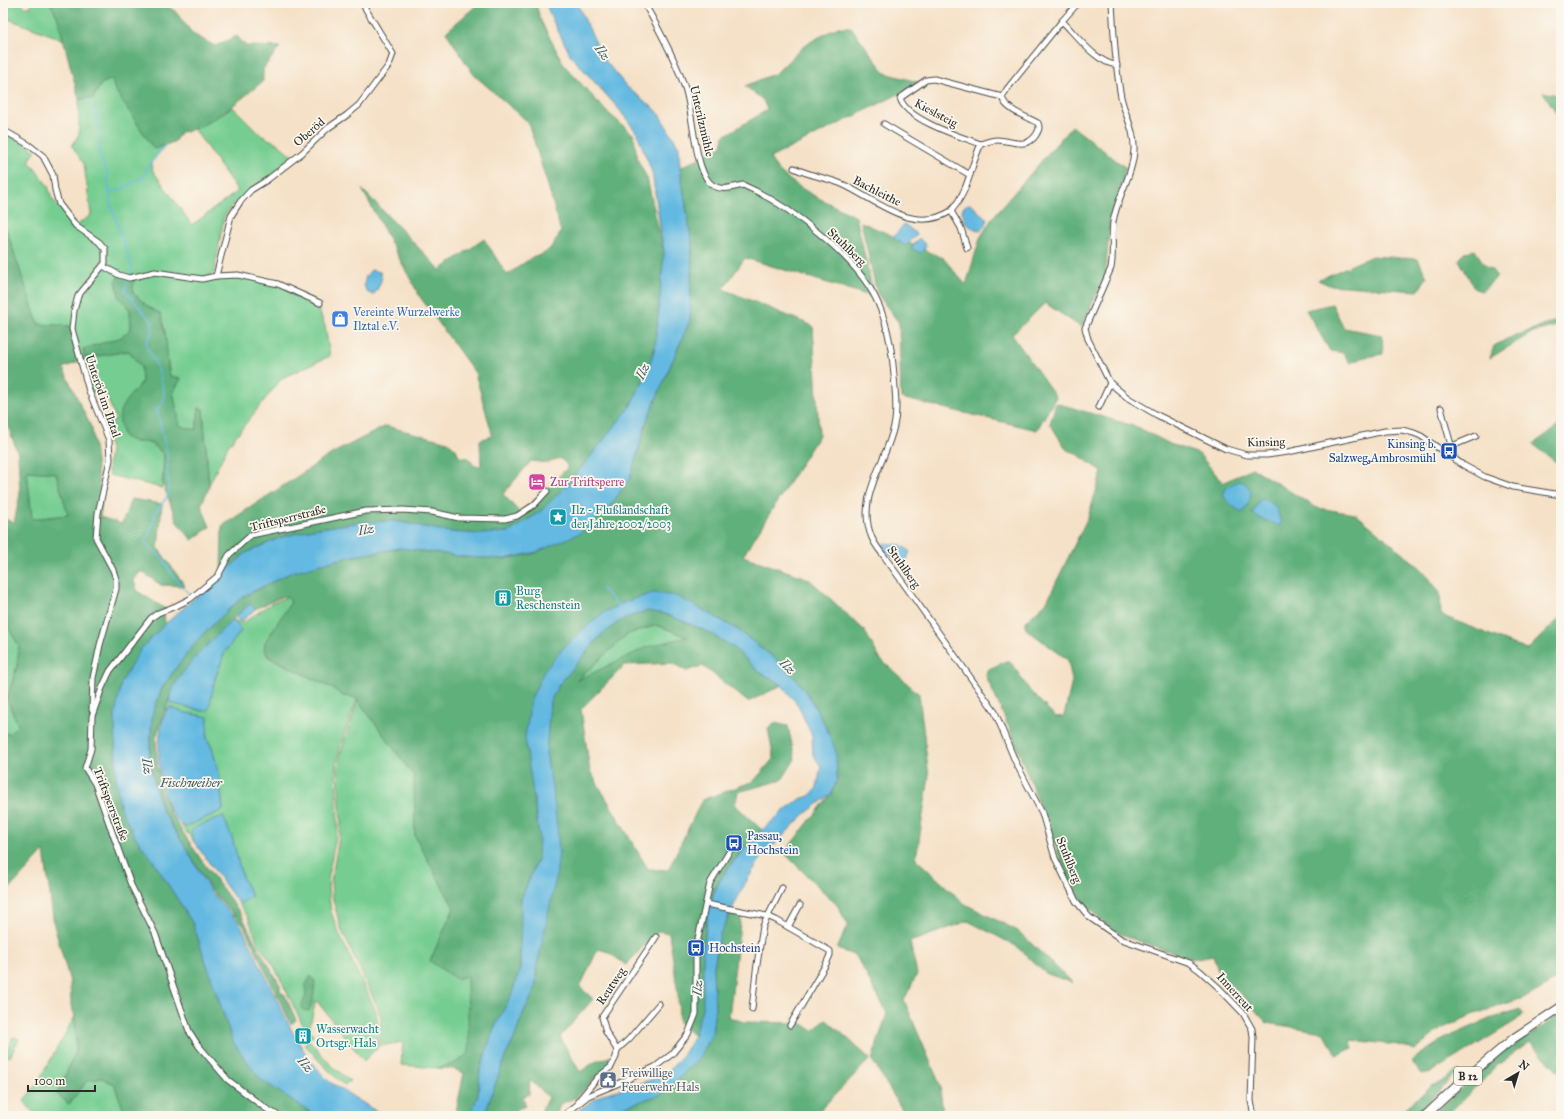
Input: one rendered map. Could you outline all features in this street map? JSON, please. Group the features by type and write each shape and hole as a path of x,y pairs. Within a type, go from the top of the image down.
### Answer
{"main road":[{"name":"B 12","path":"1425,1116 1459,1084 1514,1038 1561,1007"}],"street":[{"name":"Oberöd","path":"216,276 231,216 245,196 302,153 328,128 359,105 389,66 393,54 362,3"},
{"name":"Unterilzmühle","path":"644,3 657,26 685,88 698,153 706,179"},
{"path":"982,144 998,140 1013,143 1028,142 1037,133 1039,129 1038,123 1010,107 1003,101 1002,97 1078,3"},
{"path":"1062,21 1098,59 1113,65 1117,65 1112,3"},
{"name":"Kinsing","path":"1117,65 1121,97 1134,138 1134,150 1131,168 1113,222 1111,268 1085,328 1088,339 1110,383 1128,398 1158,416 1226,449 1247,454 1267,455 1288,452 1385,431 1402,430 1421,436 1455,460 1485,477 1513,487 1561,495"},
{"name":"Kieslsteig","path":"982,144 940,129 923,120 906,108 902,104 900,98 926,80 934,79 1002,97"},
{"path":"884,124 970,175"},
{"path":"3,130 29,145 43,156 53,174 55,190 60,204 76,226 99,242 105,249 106,259 103,266 119,275 129,278 155,272 202,279 216,276 238,275 278,284 320,303"},
{"name":"Bachleithe","path":"794,168 806,174 842,184 899,214 914,219 933,220 951,211 963,195 975,157 982,144"},
{"name":"Stuhlberg","path":"706,179 713,185 724,189 743,185 793,213 841,252 862,276 876,298 885,320 892,356 896,415 887,449 869,494 867,517 872,538 995,712 1015,761 1042,813 1055,858 1076,901 1090,917 1121,939 1188,963"},
{"path":"951,211 961,228 967,248"},
{"name":"Unteröd im Ilztal","path":"92,716 94,678 100,645 116,589 116,579 113,570 96,538 96,525 110,460 110,449 109,440 89,391 79,358 72,325 78,296 103,266"},
{"path":"1099,407 1110,383"},
{"path":"1441,408 1455,460"},
{"path":"1452,446 1476,436"},
{"name":"Triftsperrstraße","path":"279,1116 265,1108 228,1080 202,1050 189,1031 155,934 131,885 95,784 85,768 91,749 92,716 102,688 110,671 151,618 158,613 190,599 218,576 229,555 251,535 366,511 403,510 432,512 459,518 505,519 517,516 534,505 547,491"},
{"path":"563,1116 575,1105 597,1091 655,1067 672,1054 688,1034 696,1014 697,999 695,956 708,905 710,883 734,844"},
{"path":"752,1009 760,939 767,916 782,888"},
{"path":"708,905 767,916 830,951 826,964 790,1026"},
{"path":"788,927 800,905"},
{"name":"Reutweg","path":"617,1050 606,1032 602,1017 656,937"},
{"name":"Innerreut","path":"1188,963 1208,976 1243,1013 1252,1029 1251,1101 1254,1116"},
{"path":"575,1105 586,1090 610,1067 616,1057 617,1050 629,1039 659,1004"}],"green space":[{"path":"5,3 21,3 25,7 31,7 31,3 50,3 57,16 64,40 3,17 3,6"},
{"path":"50,3 161,3 175,11 193,34 215,46 237,36 246,46 280,47 263,69 263,81 246,96 212,120 191,130 181,132 174,142 154,149 114,88 112,79 101,84 93,98 79,99 57,16"},
{"path":"536,3 540,19 564,65 606,111 634,135 637,159 647,178 664,253 655,347 646,375 629,408 569,483 541,511 509,532 480,534 450,532 395,521 361,522 313,529 279,538 246,553 221,575 222,526 333,453 386,426 448,442 456,449 459,457 469,458 474,466 481,466 480,440 492,436 475,373 420,297 362,189 440,270 484,239 507,275 534,256 543,254 556,240 561,232 528,122 474,75 446,32 478,4","holes":["560,458 567,465 567,468 546,490 520,513 503,494 531,461 547,463"]},
{"path":"838,27 851,27 885,73 921,83 770,158 786,177 797,185 856,217 874,297 745,258 723,289 813,326 819,435 743,556 809,579 864,630 880,659 919,694 929,777 916,859 965,904 1018,931 1073,983 1045,973 1016,946 968,921 910,942 917,974 904,1000 940,1085 943,1116 906,1116 872,1060 887,1013 856,956 837,949 848,925 837,905 784,853 831,794 837,780 828,732 809,696 796,679 774,658 738,630 705,611 653,593 544,671 533,797 539,835 538,858 521,899 520,969 511,996 494,1028 480,1070 478,1095 470,1116 455,1116 464,1073 454,1069 438,1068 454,1064 469,1053 467,976 456,979 430,961 454,908 415,836 414,776 358,700 353,697 343,696 334,689 269,657 264,649 265,642 291,602 287,596 255,609 250,604 229,623 182,673 172,689 156,737 157,763 161,790 170,813 200,858 241,914 280,985 280,991 285,995 296,1020 291,1024 244,926 212,891 162,809 150,761 152,715 162,688 199,638 242,597 292,572 348,557 400,548 466,557 504,559 537,553 630,478 647,420 690,320 692,245 680,168 722,146 724,136 767,110 763,100 745,86 776,73 805,45"},
{"path":"113,78 114,88 154,149 165,145 151,163 153,171 192,225 238,191 194,129 233,107 262,136 277,143 295,158 233,204 224,217 214,273 204,278 238,275 278,284 315,300 325,326 330,356 282,378 228,446 209,485 203,409 199,408 196,430 180,426 173,392 181,379 170,376 161,314 147,306 133,293 134,277 119,297 130,310 131,329 120,338 83,349 86,358 129,351 141,367 142,382 125,402 135,442 151,444 164,455 162,488 109,475 110,449 103,424 116,419 103,388 91,393 70,326 38,324 3,220 3,130 36,151 29,161 48,186 52,199 77,225 91,215 84,164 72,146 79,134 79,99 93,98 101,84"},
{"path":"1543,92 1561,96 1561,120"},
{"path":"1072,126 1126,168 1110,221 1105,277 1081,327 1045,303 1012,335 1056,397 1037,430 901,398 899,323 877,293 861,222 943,258 966,285 980,238 993,217"},
{"path":"3,220 38,324 70,326 78,362 63,368 92,429 102,502 100,517 122,524 131,499 162,504 158,548 185,586 161,585 141,571 134,580 137,591 164,608 165,624 140,650 115,716 116,780 136,838 152,859 193,924 233,1042 308,1112 316,1116 126,1116 114,1084 102,1078 87,1081 69,1104 57,1094 76,1052 75,1016 71,1006 70,982 54,925 44,851 3,896 3,732 9,734 18,725 7,699 17,666 19,646 3,618 3,518 14,523 20,494 18,454 3,412","holes":["27,471 56,473 68,515 32,519"]},
{"path":"1475,250 1484,264 1492,270 1497,277 1482,291 1475,289 1459,260 1465,252"},
{"path":"1372,256 1418,259 1427,277 1418,291 1329,285 1318,280"},
{"path":"119,275 134,277 133,293 147,306 161,314 166,337 168,369 170,376 181,379 173,392 180,426 196,430 199,408 203,409 209,488 201,505 210,527 192,540 177,522 163,484 164,455 155,445 147,442 135,442 124,437 121,427 119,420 122,407 142,382 141,367 129,351 85,358 83,349 120,338 131,329 130,310 119,297 116,281"},
{"path":"1332,304 1344,328 1382,335 1383,354 1365,357 1350,363 1343,353 1330,351 1306,310"},
{"path":"1561,319 1561,325 1533,332 1490,358 1494,346 1507,339"},
{"path":"1056,403 1137,427 1170,444 1199,454 1223,483 1252,468 1317,508 1356,514 1423,570 1440,593 1441,615 1527,650 1561,617 1561,977 1529,996 1472,1015 1441,1029 1415,1050 1399,1045 1350,1040 1353,1048 1337,1055 1323,1032 1267,1023 1247,1000 1219,974 1213,955 1192,959 1124,936 1103,922 1085,905 1071,886 1011,732 986,676 987,670 1006,661 1010,661 1030,691 1056,717 1064,716 1072,681 1068,660 1026,629 1026,621 1046,603 1088,517 1102,472 1076,453 1067,450 1050,424"},
{"path":"1561,424 1561,466 1533,444"},
{"path":"27,471 56,473 69,515 32,519"},
{"path":"288,597 291,602 265,643 268,657 334,689 343,696 357,699 342,741 336,764 338,828 329,871 328,888 331,912 340,936 376,1011 378,1025 378,1047 364,1061 316,1000 309,1030 314,1036 311,1037 305,1030 274,966 258,943 248,917 239,904 251,897 251,894 242,877 232,837 191,832 194,842 181,825 185,827 223,810 219,775 212,748 207,738 207,717 186,713 169,707 165,711 169,698 171,703 203,711 225,652 241,631 237,624 232,621 229,623 233,620 243,623 272,603"},
{"path":"647,611 665,614 704,630 733,647 759,672 782,685 748,702 703,666 686,671 673,663 625,665 581,709 590,771 648,869 668,870 702,800 754,781 774,758 768,729 775,723 788,726 795,759 782,780 738,792 735,805 762,830 728,868 713,894 706,921 704,948 704,989 701,1016 694,1036 679,1022 678,994 669,933 658,931 626,965 608,952 598,949 580,987 593,999 560,1037 580,1072 598,1060 611,1056 611,1064 577,1097 560,1104 556,1116 535,1116 540,1114 548,1097 530,1080 529,1094 523,1097 526,1106 517,1109 512,1116 484,1116 505,1057 536,986 536,970 559,852 552,786 546,754 550,702 558,686 601,635 623,619","holes":["657,625 687,637 647,647 576,681 628,634"]},
{"path":"3,618 19,646 17,666 7,699 18,725 9,734 3,732"},
{"path":"657,625 687,637 647,647 575,682 628,634"},
{"path":"358,700 414,776 415,836 454,908 430,961 467,976 470,1054 454,1064 438,1068 401,1065 403,1042 380,1046 381,1018 378,1008 341,929 332,896 331,882 341,826 338,766 340,755"},
{"path":"730,914 741,915 729,1017 744,1022 801,1023 813,1031 825,1019 870,1059 814,1116 618,1116 624,1107 664,1093 698,1059 712,1035 715,1007 713,971 720,934"},
{"path":"311,976 315,981 313,1001 309,1011 303,1010 302,1004 306,996 305,986"},
{"path":"1520,1009 1523,1014 1517,1020 1431,1072 1422,1074 1414,1065 1412,1060 1444,1039 1487,1020"},
{"path":"1561,1013 1561,1074 1530,1042 1499,1064 1446,1116 1431,1116 1498,1055 1518,1040 1531,1035"},
{"path":"75,1016 76,1052 57,1094 69,1104 87,1081 102,1078 114,1084 126,1116 36,1116 24,1101 38,1082"},
{"path":"13,1037 19,1039 10,1057 5,1055"},
{"path":"309,1040 330,1064 350,1081 344,1085 324,1066 304,1044"},
{"path":"1457,1069 1458,1072 1414,1116 1396,1116 1432,1086 1443,1082"}],"water":[{"name":"Ilz","path":"546,3 577,3 603,58 627,87 657,111 679,147 680,168 692,245 690,320 647,420 630,478 608,509 580,533 537,552 504,559 466,557 400,548 348,557 292,572 242,597 199,638 162,688 152,715 149,762 161,809 211,892 241,925 292,1031 309,1059 330,1082 374,1110 389,1116 316,1116 260,1079 233,1042 193,924 152,859 136,838 121,810 116,780 115,716 121,683 140,650 165,624 246,553 279,538 313,529 361,522 395,521 450,532 480,534 509,532 541,511 569,483 629,408 646,375 655,347 664,253 652,172 637,133 618,108 571,56 550,15"},
{"path":"970,204 987,219 986,224 981,230 976,230 971,227 962,214 965,206"},
{"path":"904,224 917,234 906,246 893,238"},
{"path":"919,238 927,246 920,253 911,248"},
{"path":"371,270 380,272 382,278 373,295 367,292 364,285 366,276"},
{"path":"1238,481 1244,482 1251,490 1249,502 1242,513 1229,503 1223,495 1226,488"},
{"path":"1261,499 1270,502 1276,507 1281,523 1280,526 1252,513"},
{"path":"885,543 901,545 910,551 906,562 892,557 887,553 881,546"},
{"path":"653,593 676,596 738,630 774,658 796,679 809,696 828,732 836,752 837,780 831,794 805,814 762,857 747,880 735,903 720,934 713,971 715,1007 712,1034 698,1059 664,1093 624,1107 607,1116 570,1116 603,1094 651,1080 669,1071 682,1056 694,1036 703,1005 703,951 708,912 714,893 723,875 762,830 786,809 800,799 809,796 817,788 821,766 813,755 812,736 798,705 781,684 759,672 733,647 704,630 665,614 647,611 623,619 601,635 558,686 550,702 546,754 552,786 559,852 556,878 536,970 536,986 505,1057 484,1116 470,1116 478,1095 480,1070 494,1028 511,996 520,969 521,899 538,858 539,835 525,738 531,699 544,671 566,645 601,614 622,603"},
{"path":"250,604 255,609 242,621 238,620 236,616"},
{"path":"232,621 237,624 241,631 225,652 215,678 209,710 203,711 170,703 171,694 175,684 183,672 203,649"},
{"name":"Fischweiher","path":"169,707 186,713 208,717 207,738 212,748 219,775 223,810 185,827 176,819 168,806 160,770 160,733 163,718"},
{"name":"Fischweiher","path":"223,816 232,837 242,877 251,894 251,897 239,904 194,842 191,832 196,827"}],"waterway":[{"path":"94,105 99,130"},
{"path":"100,136 99,149 101,160 107,171 110,202 132,267 130,275"},
{"path":"109,193 122,189 145,176 147,168 165,145"},
{"path":"128,281 125,290 152,321 152,332 146,343 147,348 158,368 164,392 164,400 157,410 167,454 169,485 167,497 155,513 149,536 145,539 147,545 163,559 172,574 189,594"},
{"path":"602,588 618,606"}],"place":[{"name":"Vereinte Wurzelwerke Ilztal e.V.","path":"340,319"},
{"name":"Kinsing b. Salzweg,Ambrosmühl","path":"1449,451"},
{"name":"Zur Triftsperre","path":"537,482"},
{"name":"Ilz - Flußlandschaft der Jahre 2002/2003","path":"558,517"},
{"name":"Burg Reschenstein","path":"503,598"},
{"name":"Passau, Hochstein","path":"734,843"},
{"name":"Hochstein","path":"696,948"},
{"name":"Wasserwacht Ortsgr. Hals","path":"303,1036"},
{"name":"Freiwillige Feuerwehr Hals","path":"608,1080"}]}
